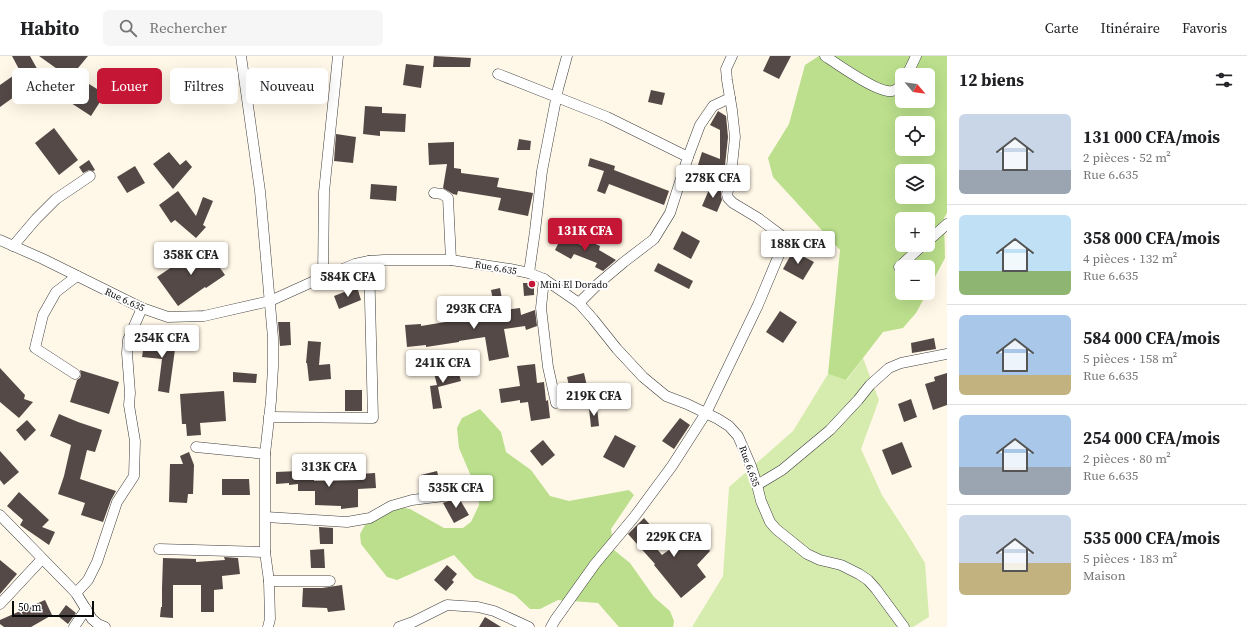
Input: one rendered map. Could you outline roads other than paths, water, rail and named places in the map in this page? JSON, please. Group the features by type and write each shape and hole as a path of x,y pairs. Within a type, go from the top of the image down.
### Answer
{"street":[{"path":"241,56 260,191 273,338 273,366 265,454 265,552 269,581 270,619 268,627"},
{"path":"323,276 324,192 338,56"},
{"path":"529,273 542,171 556,98 567,56"},
{"path":"551,627 595,564 635,516 672,466 706,413 758,305 784,242 782,236 758,218 733,203 728,198 727,194 730,184 735,137 726,69 732,56"},
{"path":"825,56 880,90 891,92 895,90"},
{"path":"910,68 916,56"},
{"path":"498,74 607,117 688,157"},
{"path":"579,303 598,284 654,239 670,213 700,125 713,106 730,98"},
{"path":"13,246 36,219 56,199 90,176"},
{"path":"434,193 442,194 448,198 451,260"},
{"path":"935,235 947,224"},
{"name":"Rue 6.635","path":"0,240 43,259 142,308 168,317 204,316 270,301 323,276 355,264 384,260 451,260 510,268 544,279 579,303 617,349 666,396 718,418 729,426 738,436 751,466 758,486 761,502 767,517 776,529 807,554 820,560 841,565 868,580 904,627"},
{"path":"906,260 915,252"},
{"path":"269,417 373,418 369,262"},
{"path":"75,374 35,348 43,315 56,292 77,276"},
{"path":"544,279 541,308 548,367 556,403"},
{"path":"76,593 88,580 97,562 117,502 134,476 135,441 129,405 130,393 127,353 128,340 142,308"},
{"path":"758,486 782,470 830,430 858,400 870,384 889,368 901,363 947,354"},
{"path":"196,447 265,454"},
{"path":"266,517 347,522 370,518 392,506 412,500 444,496"},
{"path":"0,515 76,593 92,619 105,627"},
{"path":"159,549 265,552"},
{"path":"0,604 42,559"},
{"path":"269,581 330,581"},
{"path":"399,627 447,606 478,607 529,627"},
{"path":"74,627 86,608"}],"place":[{"name":"Mini El Dorado","path":"532,284"}]}
